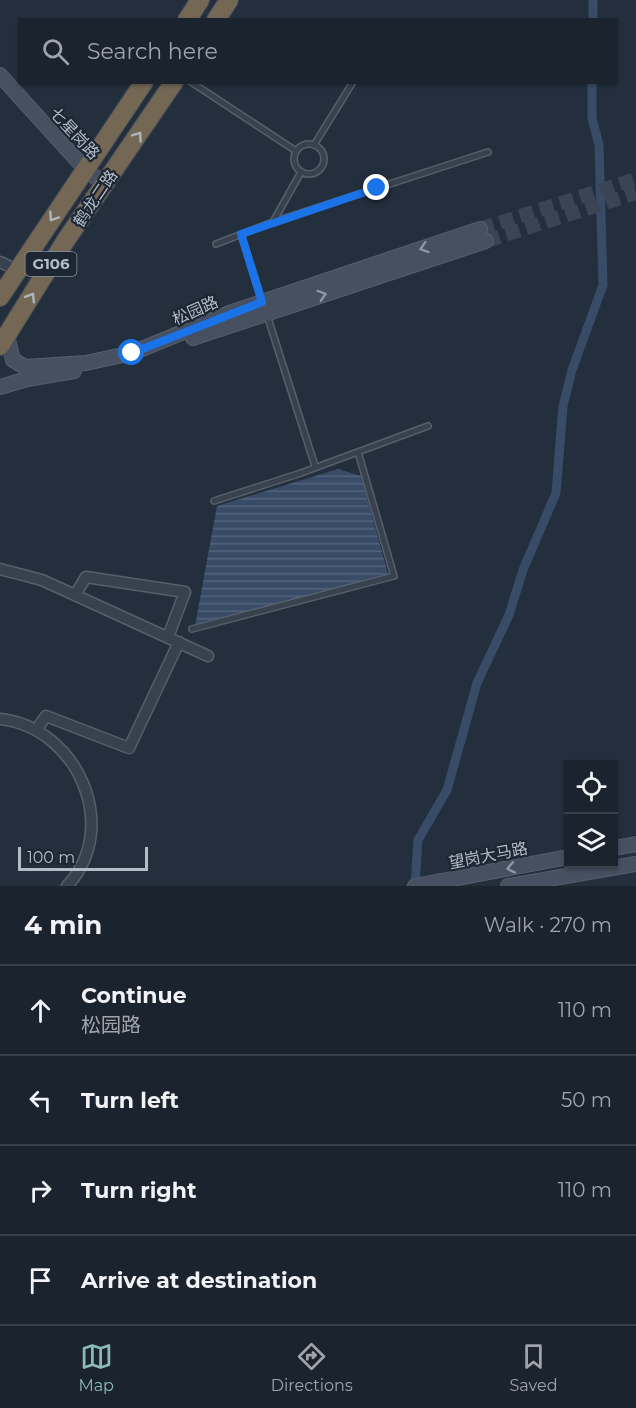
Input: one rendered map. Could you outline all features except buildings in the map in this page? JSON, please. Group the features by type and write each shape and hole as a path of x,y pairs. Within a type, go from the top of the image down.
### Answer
{"highway":[{"path":"188,18 200,0"},
{"path":"217,18 229,0"},
{"name":"鹤龙二路","path":"0,297 143,84"},
{"name":"鹤龙二路","path":"3,341 104,184 173,84"}],"street":[{"name":"七星岗路","path":"0,75 85,169 104,184"},
{"name":"松园路","path":"3,341 13,360 25,367 99,361 147,348 483,235"},
{"path":"0,262 17,270"},
{"name":"松园路","path":"0,387 42,375 129,361 264,308"},
{"path":"0,568 42,580 208,656"},
{"path":"75,595 86,577 185,592 168,637"},
{"path":"36,730 46,716 129,747 179,642"},
{"path":"0,719 23,723 60,747 71,760 89,798 92,813 89,842 70,885"},
{"path":"618,847 636,844"},
{"name":"望岗大马路","path":"415,886 564,858"},
{"name":"望岗大马路","path":"508,886 636,864"}],"lane":[{"path":"194,84 296,151"},
{"path":"314,145 352,84"},
{"path":"304,145 314,145 324,156 322,166 311,174 301,172 295,165 296,151 304,145"},
{"path":"216,244 273,222 488,152"},
{"path":"273,222 301,172"},
{"path":"241,234 315,466"},
{"path":"214,501 428,426"},
{"path":"192,629 394,576 358,452"}],"water":[{"path":"338,469 361,476 388,574 195,626 217,506"}],"waterway":[{"path":"593,0 593,18"},
{"path":"415,886 418,840 447,790 477,683 509,615 523,570 556,493 563,406 572,370 603,285 599,145 592,118 592,84"}],"tunnel":[{"path":"480,229 636,179"},
{"path":"486,241 636,193"}],"route":[{"path":"132,353 262,302 241,234 377,188"}]}
